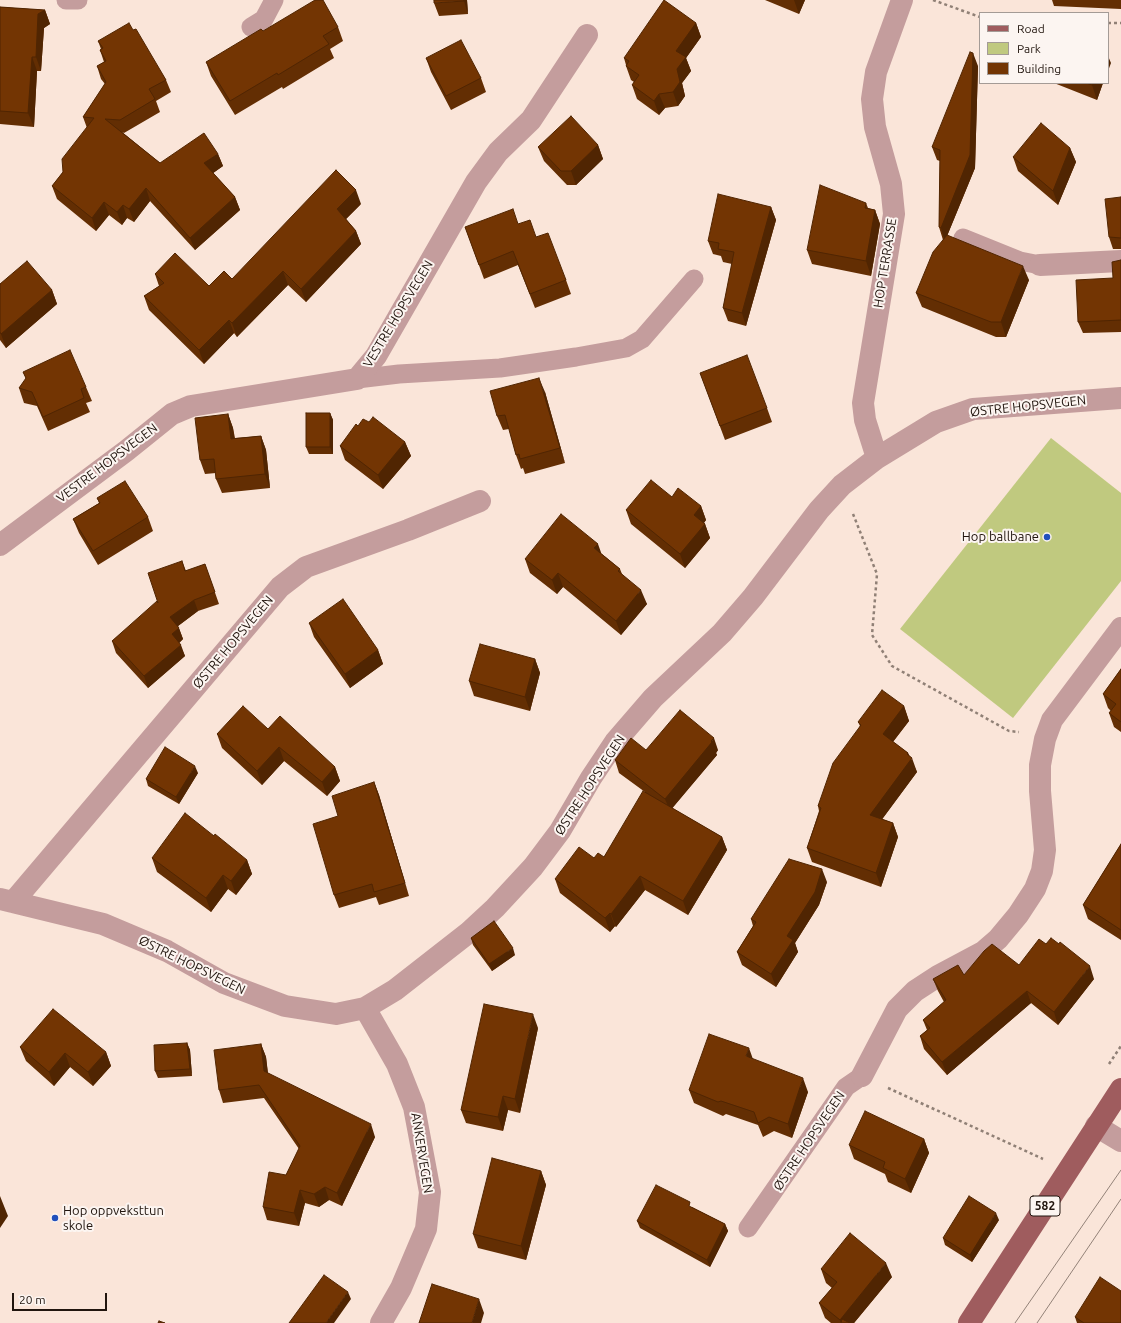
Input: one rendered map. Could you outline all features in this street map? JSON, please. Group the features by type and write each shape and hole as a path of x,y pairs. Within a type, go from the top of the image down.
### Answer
{"main road":[{"name":"582","path":"969,1323 1121,1089"}],"street":[{"name":"HOP TERRASSE","path":"877,458 865,420 863,402 894,214 892,184 875,127 872,99 876,72 902,0"},
{"name":"VESTRE HOPSVEGEN","path":"0,545 126,451 172,414 191,406 357,379 376,356 476,182 498,152 531,120 588,35"},
{"path":"1040,265 1121,261"},
{"name":"ØSTRE HOPSVEGEN","path":"480,501 408,530 306,567 280,587 7,900 103,924 167,951 224,983 285,1006 336,1014 365,1008 395,990 468,933 495,908 533,867 560,831 591,778 615,742 653,698 722,634 753,597 818,510 842,485 877,458 936,422 973,409 1121,398"},
{"name":"ØSTRE HOPSVEGEN","path":"862,1076 897,1009 921,987 938,976 983,952 998,939 1018,915 1035,889 1042,872 1045,850 1040,791 1040,765 1047,733 1052,720 1121,628"},
{"name":"ANKERVEGEN","path":"365,1008 397,1064 414,1107 430,1192 426,1229 401,1288 381,1323"},
{"path":"1096,1126 1121,1142"}],"lane":[{"path":"66,0 78,0"},
{"path":"251,27 264,19 274,0"},
{"path":"963,238 1008,256 1040,265"},
{"path":"357,379 399,374 500,368 626,348 642,339 694,279"},
{"name":"ØSTRE HOPSVEGEN","path":"748,1228 846,1087 862,1076"}],"path":[{"path":"933,0 979,18"},
{"path":"1109,23 1121,23"},
{"path":"842,485 877,574 872,635 892,666 1009,731 1047,733"},
{"path":"862,1076 1046,1161"}],"green space":[{"name":"Hop ballbane","path":"1051,438 1121,493 1121,581 1013,718 900,629"}],"building":[{"path":"315,0 323,0 338,27 323,36 329,44 278,75 277,73 230,101 206,62 261,29 263,31"},
{"path":"434,0 463,0 464,1 434,3"},
{"path":"664,0 696,23 676,51 686,57 677,69 680,82 673,92 659,94 654,101 632,85 639,75 626,66 629,61 624,58"},
{"path":"0,7 45,10 38,14 36,57 32,57 28,113 0,111"},
{"path":"129,23 133,30 136,29 166,80 149,89 155,99 120,120 105,119 160,163 204,133 218,154 204,163 235,197 190,238 146,188 129,209 123,205 117,212 104,202 92,218 52,186 63,172 62,159 94,118 83,117 106,82 97,66 106,61 100,50 103,48 98,41"},
{"path":"461,40 481,78 446,96 426,58"},
{"path":"970,52 973,53 970,155 941,228 939,227 940,150 932,147"},
{"path":"571,116 598,145 571,171 561,171 538,147"},
{"path":"1041,123 1070,148 1053,191 1013,157"},
{"path":"336,170 356,190 337,209 356,231 301,289 283,271 232,323 229,320 199,350 144,296 164,283 155,274 175,253 209,286 224,271 232,279"},
{"path":"820,185 866,203 865,208 875,210 866,261 807,250"},
{"path":"718,194 771,207 742,313 723,308 734,252 718,249 719,243 708,241"},
{"path":"1121,197 1121,238 1109,237 1105,199"},
{"path":"513,209 518,224 530,220 536,237 548,233 566,280 530,294 513,251 479,265 465,227"},
{"path":"947,235 1023,266 1001,322 991,322 916,293 933,252"},
{"path":"1121,260 1121,320 1078,322 1076,280 1113,278 1112,262"},
{"path":"27,261 52,290 1,334 0,284"},
{"path":"70,350 86,387 81,389 84,398 43,417 32,392 19,388 26,378 23,372"},
{"path":"747,355 767,408 720,426 700,373"},
{"path":"539,378 560,448 520,459 519,454 516,455 505,415 497,416 490,391"},
{"path":"306,413 330,413 330,447 306,447"},
{"path":"228,414 231,439 261,436 265,474 216,479 214,459 200,460 195,418"},
{"path":"373,417 405,442 378,475 340,446 356,424 358,426 363,419 369,422"},
{"path":"651,480 672,497 678,488 701,506 694,515 705,524 680,554 626,510"},
{"path":"125,481 148,517 93,551 73,519 100,503 97,498"},
{"path":"561,514 598,544 594,548 620,569 618,571 641,590 616,621 558,573 552,580 525,559"},
{"path":"182,561 185,571 205,564 215,592 194,600 170,617 179,628 172,634 181,645 144,676 112,641 157,601 158,603 148,573"},
{"path":"343,599 378,650 345,674 309,623"},
{"path":"480,644 535,659 525,697 469,681"},
{"path":"1121,669 1121,722 1109,713 1116,704 1103,694"},
{"path":"882,690 904,706 883,734 908,753 907,754 912,758 870,815 893,823 876,873 807,848 821,808 818,806 833,763 861,725 858,722"},
{"path":"243,706 268,729 280,716 335,767 322,782 279,747 257,771 217,734"},
{"path":"680,710 714,738 665,799 615,760 631,738 646,750"},
{"path":"165,747 195,766 176,797 146,779"},
{"path":"374,782 405,883 374,892 372,884 334,895 313,824 338,816 332,796"},
{"path":"643,791 722,837 683,901 640,876 611,914 610,913 605,918 555,879 579,847 594,858 598,853 604,857"},
{"path":"185,813 214,836 215,834 247,860 231,881 223,875 206,898 152,858"},
{"path":"1121,844 1121,930 1083,905"},
{"path":"789,859 822,869 815,892 787,936 793,940 771,974 737,952 756,922 751,919"},
{"path":"494,921 513,948 489,964 471,938"},
{"path":"1051,938 1059,944 1060,942 1090,966 1054,1012 1027,991 942,1062 920,1036 930,1028 923,1020 946,1000 933,979 958,965 964,975 984,951 992,944 1019,965 1039,939 1046,944"},
{"path":"484,1004 533,1014 515,1099 503,1096 498,1117 461,1110"},
{"path":"53,1009 106,1052 88,1072 65,1053 49,1072 20,1047"},
{"path":"709,1034 749,1048 746,1056 803,1078 788,1124 769,1117 758,1123 754,1112 721,1101 718,1102 689,1090"},
{"path":"187,1043 190,1069 155,1071 154,1045"},
{"path":"261,1044 264,1071 371,1124 337,1193 325,1187 314,1194 300,1190 294,1213 263,1207 269,1172 286,1175 300,1146 259,1085 219,1090 214,1050"},
{"path":"865,1111 924,1139 905,1179 883,1168 885,1162 849,1145"},
{"path":"492,1158 541,1171 521,1246 473,1234"},
{"path":"656,1185 690,1202 689,1206 725,1224 707,1260 637,1221"},
{"path":"969,1196 996,1213 970,1255 943,1238"},
{"path":"850,1233 886,1263 840,1320 819,1303 837,1282 821,1269"},
{"path":"324,1275 348,1292 326,1323 289,1323"},
{"path":"1100,1277 1121,1291 1121,1323 1084,1323 1075,1317"},
{"path":"432,1284 479,1299 472,1323 419,1323"},
{"path":"842,1319 850,1323 841,1323"}],"tram line":[{"path":"1015,1323 1121,1170"},
{"path":"1037,1323 1121,1199"}],"place":[{"name":"Hop ballbane","path":"1047,537"},
{"name":"Hop oppveksttun skole","path":"55,1218"}]}
